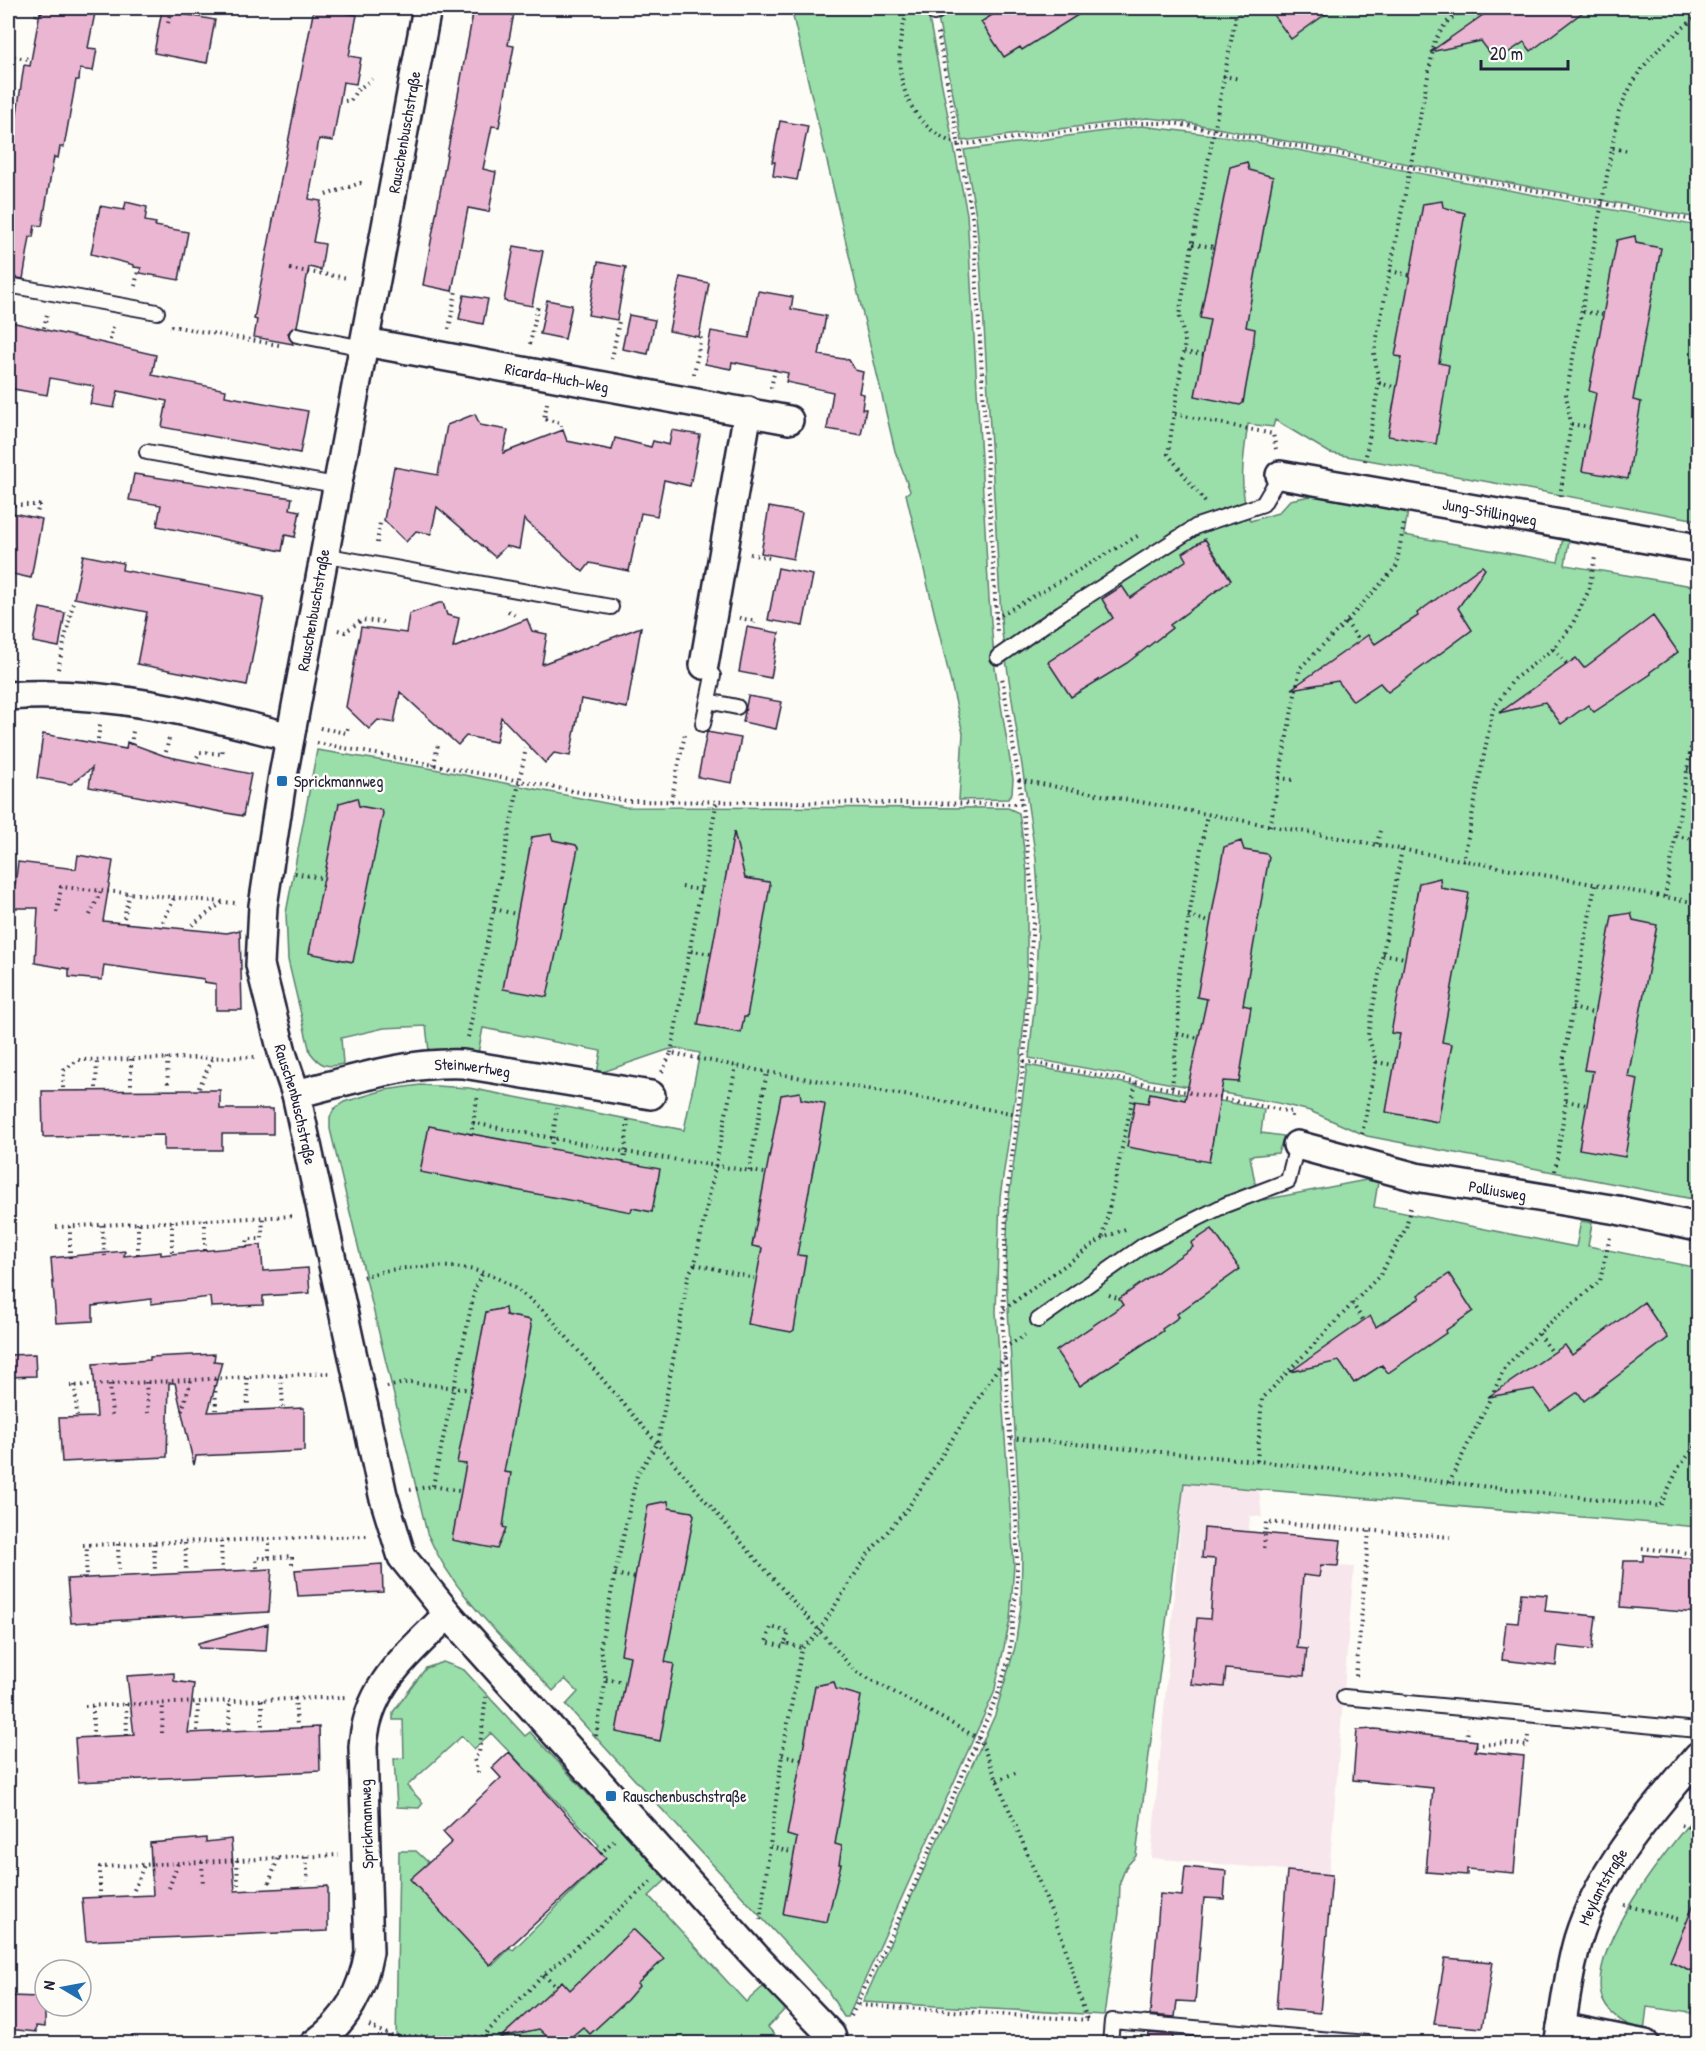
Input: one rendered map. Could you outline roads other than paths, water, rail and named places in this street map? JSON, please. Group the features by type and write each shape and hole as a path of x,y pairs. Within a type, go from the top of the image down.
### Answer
{"street":[{"name":"Rauschenbuschstraße","path":"427,8 290,737 263,906 260,964 283,1056 296,1094 383,1496 402,1557 490,1664 833,2039"},
{"name":"Ricarda-Huch-Weg","path":"365,345 444,356 789,420"},
{"path":"704,665 748,411"},
{"name":"Jung-Stillingweg","path":"1280,475 1698,548"},
{"path":"8,696 54,693 173,710 290,737"},
{"name":"Steinwertweg","path":"296,1094 404,1066 431,1063 472,1066 641,1094"},
{"name":"Polliusweg","path":"1297,1145 1416,1176 1617,1210 1698,1227"},
{"name":"Sprickmannweg","path":"314,2043 331,2032 345,2015 356,2000 365,1978 369,1952 364,1726 371,1704 395,1667 448,1614"},
{"name":"Meylantstraße","path":"1559,2035 1578,1940 1607,1873 1651,1812 1698,1756"},
{"path":"1559,2035 1645,2043"}],"lane":[{"path":"8,285 158,312"},
{"path":"297,335 365,345"},
{"path":"147,452 336,485"},
{"path":"998,657 1061,613 1197,526 1263,504 1280,475"},
{"path":"323,555 611,607"},
{"path":"703,724 713,676 704,665"},
{"path":"708,702 737,707"},
{"path":"1038,1320 1144,1245 1225,1205 1288,1180 1297,1145"},
{"path":"1349,1697 1698,1730"},
{"path":"1110,2043 1112,2021 1379,2043"}],"place":[{"name":"Sprickmannweg","path":"282,781"},
{"name":"Rauschenbuschstraße","path":"611,1796"}]}
